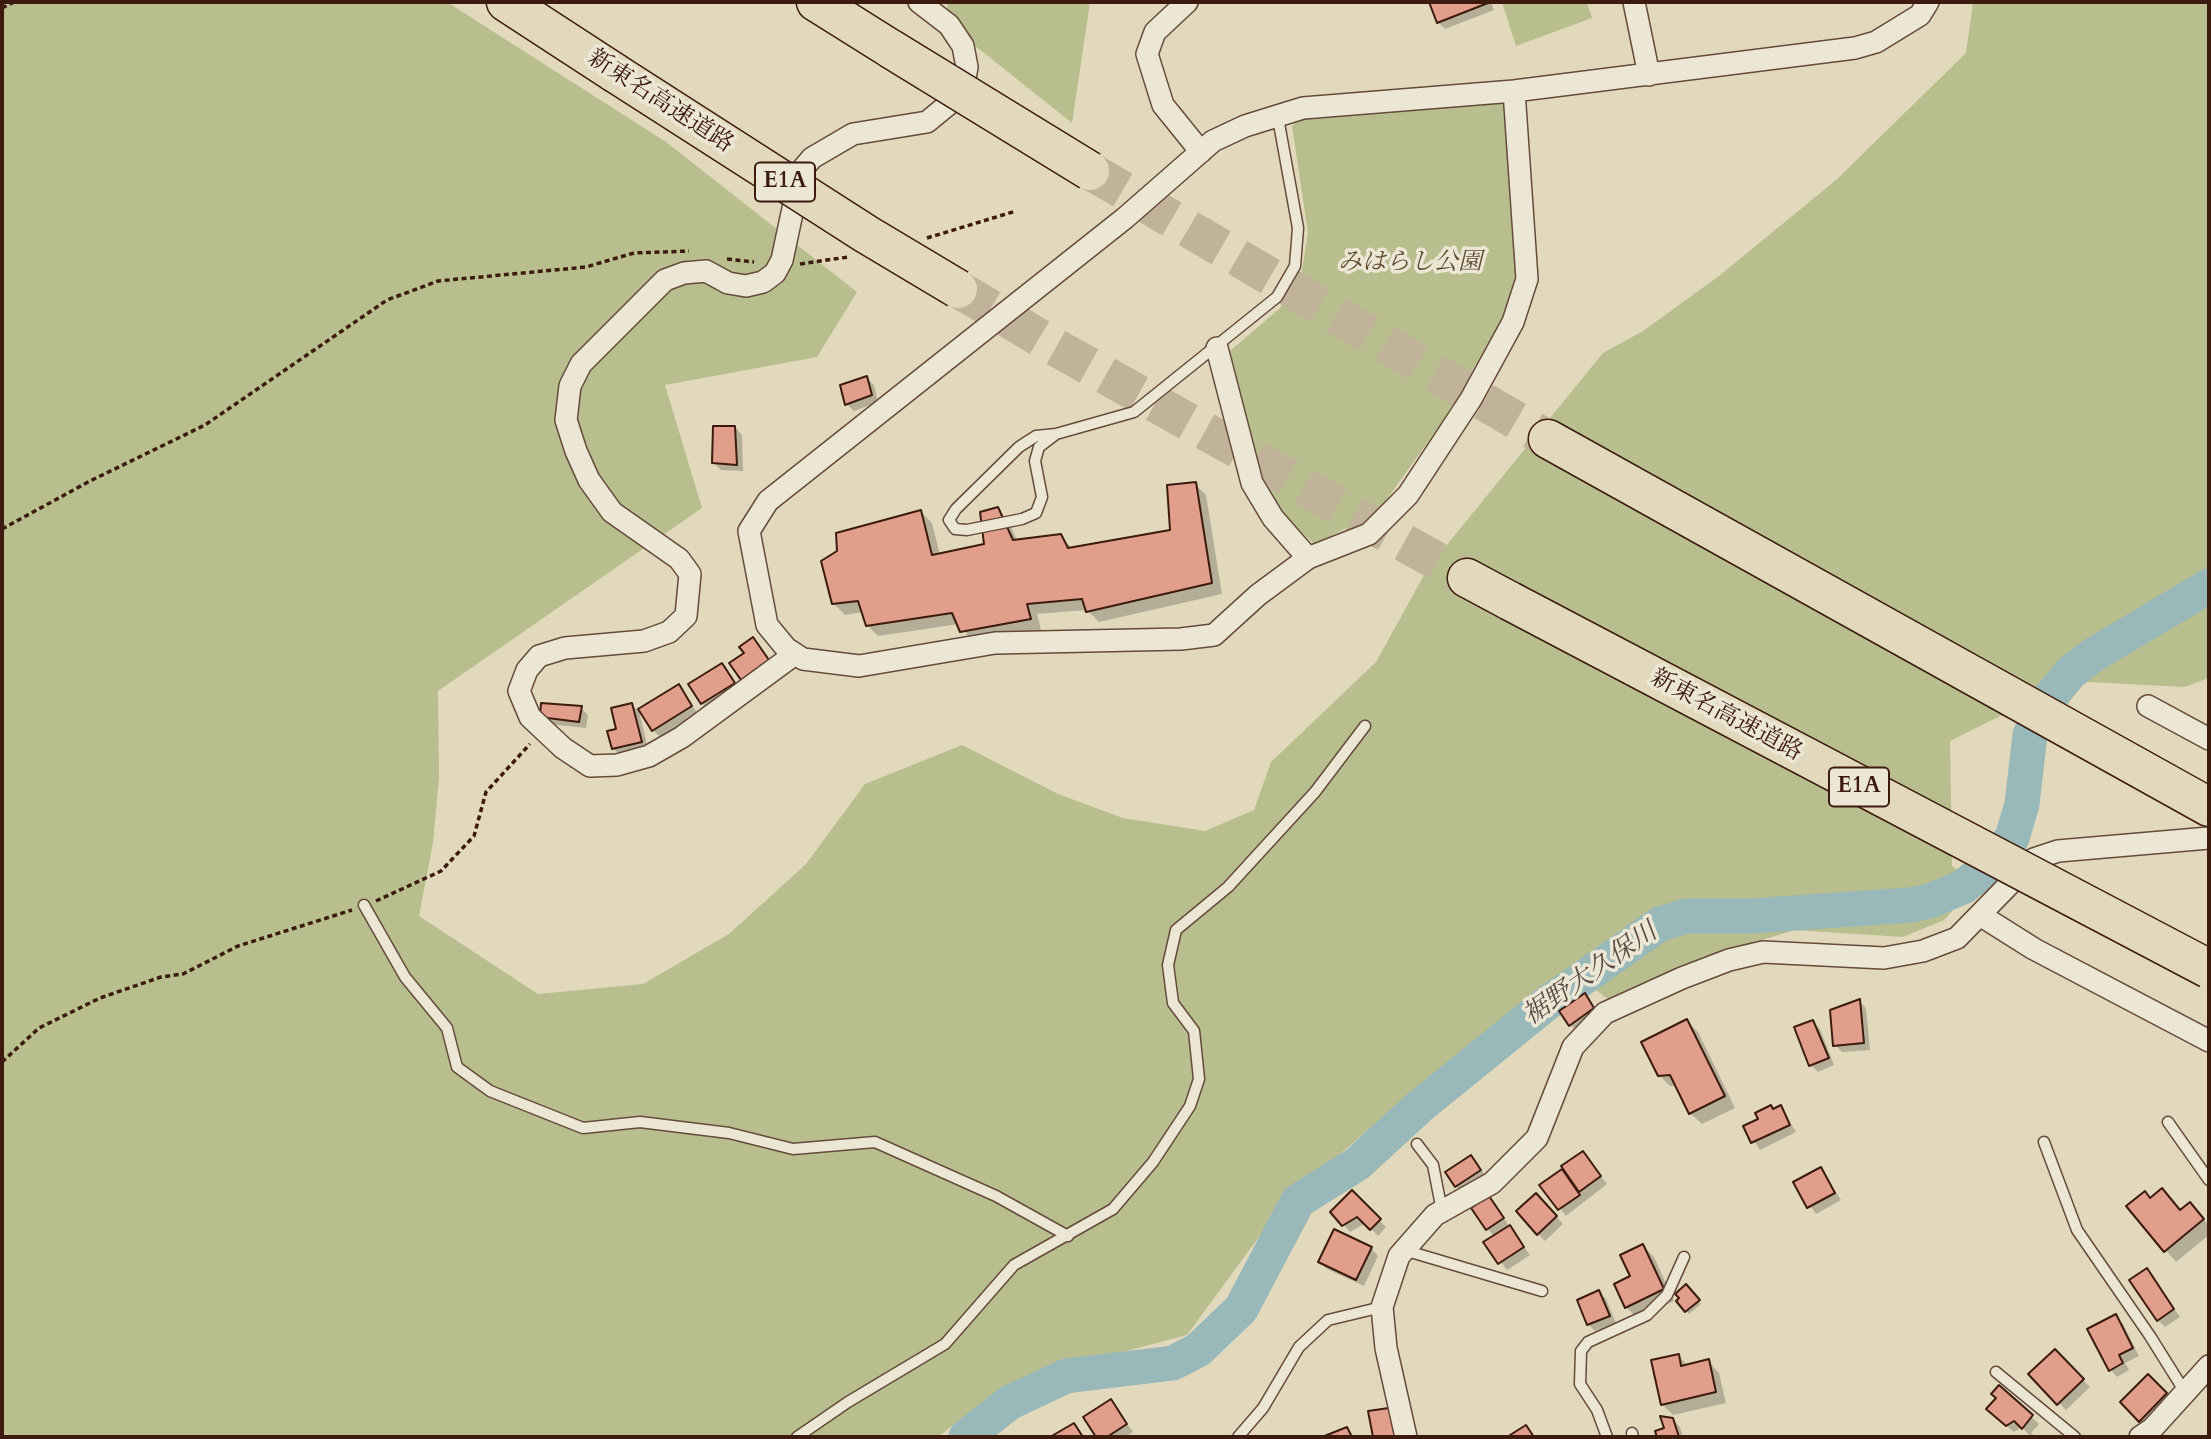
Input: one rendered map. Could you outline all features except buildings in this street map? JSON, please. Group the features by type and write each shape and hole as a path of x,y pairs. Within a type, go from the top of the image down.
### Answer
{"highway":[{"name":"新東名高速道路","path":"506,2 866,234 958,289"},
{"path":"816,2 1090,171"},
{"path":"1548,439 2209,807"},
{"name":"新東名高速道路","path":"1467,578 2209,969"}],"street":[{"path":"795,654 682,737 649,756 617,765 590,766 530,718 519,691 527,670 539,656 565,648 644,641 669,632 686,617 690,574 679,559 612,512 589,480 566,420 570,386 581,364 665,280 684,273 706,271 728,283 747,286 763,282 779,265 788,243 793,196 801,171 812,158 853,134 928,122 956,99 964,84 967,67 963,46 949,25 919,2"},
{"path":"1187,2 1155,32 1147,54 1163,105 1201,152"},
{"path":"1634,2 1650,75"},
{"path":"1514,91 1527,279 1513,322 1471,399 1408,495 1369,534 1308,558 1258,595 1213,635 1181,639 995,643 859,666 803,659 786,649 767,625 749,531 768,500 1125,218 1213,141 1245,126 1278,118 1303,108 1514,91 1856,48 1876,42 1920,15 1928,2"},
{"path":"1217,348 1252,483 1273,518 1308,558"},
{"path":"2148,706 2209,739"},
{"path":"1406,1437 1386,1349 1382,1307 1399,1256 1442,1211 1492,1183 1537,1138 1573,1046 1605,1013 1728,960 1763,952 1884,958 1923,951 1957,938 2034,859 2058,851 2209,838"},
{"path":"1980,915 2034,949 2209,1041"},
{"path":"2140,1437 2152,1429 2209,1366"}],"lane":[{"path":"1056,434 1039,447 1035,461 1042,497 1036,513 1022,519 967,530 955,529 949,520 956,509 1018,447 1036,436 1056,434 1134,412 1217,348 1277,297 1295,266 1298,228 1278,118"},
{"path":"797,1437 848,1402 945,1344 1014,1265 1113,1209 1153,1162 1190,1106 1199,1079 1194,1031 1173,1003 1168,965 1176,930 1228,887 1315,792 1365,726"},
{"path":"364,905 405,977 447,1028 457,1067 490,1091 583,1128 640,1122 729,1133 793,1149 876,1142 996,1196 1068,1236"},
{"path":"2168,1122 2209,1180"},
{"path":"2044,1142 2077,1230 2185,1392"},
{"path":"1417,1144 1433,1165 1442,1211"},
{"path":"1404,1250 1542,1291"},
{"path":"1608,1437 1597,1410 1580,1384 1581,1351 1588,1342 1647,1315 1667,1294 1684,1257"},
{"path":"1238,1437 1263,1408 1299,1347 1328,1320 1382,1307"},
{"path":"1996,1372 2075,1437"}],"path":[{"path":"2,8 14,2"},
{"path":"922,239 1016,211"},
{"path":"2,529 90,481 205,425 387,300 438,281 586,267 634,254 680,249 693,252"},
{"path":"717,258 779,265 852,257"},
{"path":"2,1062 40,1028 100,998 162,977 183,974 238,946 364,905 441,871 474,836 486,792 543,729"}],"green space":[{"path":"2,2 447,2 666,142 857,292 817,357 665,385 702,508 438,691 439,778 433,843 419,916 538,994 643,984 729,934 806,864 865,784 962,745 1058,794 1123,818 1205,831 1254,810 1271,762 1376,662 1428,568 1603,353 1643,331 1719,276 1836,180 1966,53 1973,2 2209,2 2209,678 2184,687 2071,681 1950,741 1952,866 1978,882 1944,920 1903,937 1795,930 1711,955 1609,1000 1577,975 1435,1073 1286,1200 1187,1335 1040,1374 975,1408 938,1437 2,1437"},
{"path":"947,2 1090,2 1072,123 949,25"},
{"path":"1502,2 1587,2 1592,18 1516,46"},
{"name":"みはらし公園","path":"1497,99 1510,110 1516,283 1502,319 1443,421 1377,513 1314,544 1271,504 1258,477 1230,351 1279,309 1300,282 1308,233 1292,126 1306,113"}],"waterway":[{"name":"裾野大久保川","path":"966,1437 1009,1403 1066,1376 1173,1363 1198,1350 1241,1309 1298,1201 1357,1164 1419,1107 1546,1004 1660,924 1686,916 1752,916 1910,905 1930,901 1963,887 1983,871 2012,838 2022,804 2030,735 2040,710 2070,673 2093,655 2209,586"}],"tunnel":[{"path":"1090,171 1548,439"},
{"path":"958,289 1055,347 1467,578"}]}
